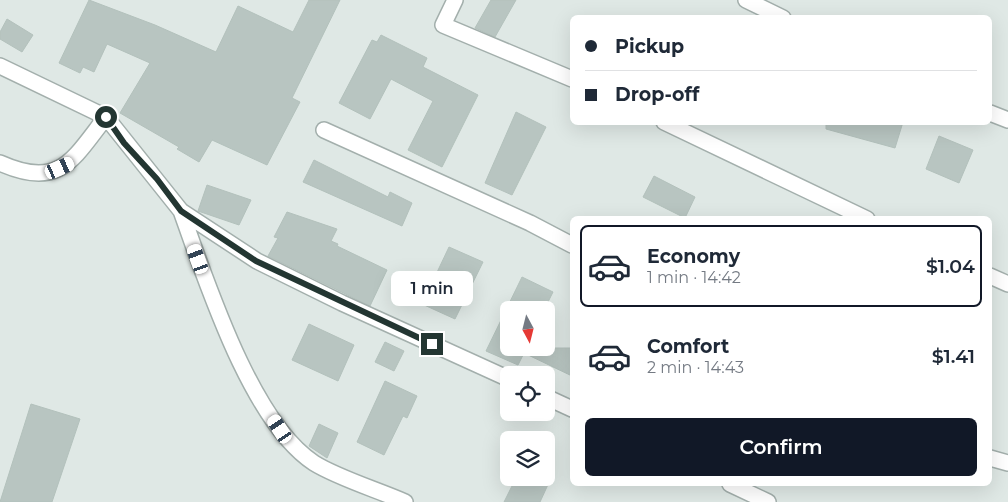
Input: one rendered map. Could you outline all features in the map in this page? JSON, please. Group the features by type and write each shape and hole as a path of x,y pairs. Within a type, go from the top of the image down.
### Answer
{"street":[{"path":"454,0 442,25 570,78"},
{"path":"746,0 777,15"},
{"path":"0,66 106,117 124,143 157,179 181,211 215,308 254,388 294,448 315,464 405,502"},
{"path":"992,114 1008,120"},
{"path":"0,163 31,173 56,169 69,163 106,117"},
{"path":"670,125 861,216"},
{"path":"324,130 530,223 570,244"},
{"path":"181,211 256,261 342,303 500,375"},
{"path":"992,277 1008,284"},
{"path":"555,401 570,408"},
{"path":"992,459 1008,464"},
{"path":"734,486 768,502"}],"building":[{"path":"89,0 155,25 216,52 238,6 293,32 309,0 340,0 292,98 300,102 267,165 212,140 199,162 177,149 179,147 120,113 150,63 107,44 94,72 83,67 80,73 59,63"},
{"path":"491,0 516,0 495,37 475,28"},
{"path":"7,19 33,35 22,52 0,39 0,32"},
{"path":"381,35 427,58 423,67 478,95 442,167 408,150 433,101 391,79 370,119 339,103 372,40 377,42"},
{"path":"516,112 546,127 512,195 485,183"},
{"path":"826,125 902,125 895,148 826,129"},
{"path":"939,136 973,150 959,183 926,169"},
{"path":"314,160 388,197 390,192 412,203 402,226 303,182"},
{"path":"654,176 695,197 686,216 681,216 643,197"},
{"path":"207,185 251,200 239,225 198,211"},
{"path":"287,212 337,229 331,241 338,244 337,246 387,270 370,306 268,256 278,238 274,237"},
{"path":"449,247 483,262 455,319 422,304"},
{"path":"522,277 553,292 548,301 510,301"},
{"path":"500,322 500,356 522,356 518,365 486,351"},
{"path":"309,324 354,345 338,381 292,360"},
{"path":"385,342 404,351 394,371 375,362"},
{"path":"555,348 570,348 570,375 555,368 555,366 530,356 555,356"},
{"path":"385,381 417,396 407,418 403,416 384,455 357,442"},
{"path":"31,404 80,419 52,502 0,502"},
{"path":"319,424 338,433 327,458 309,446"},
{"path":"512,486 547,486 540,502 504,502"}],"route":[{"path":"106,117 124,143 138,156 181,211 256,261 432,344"}]}
